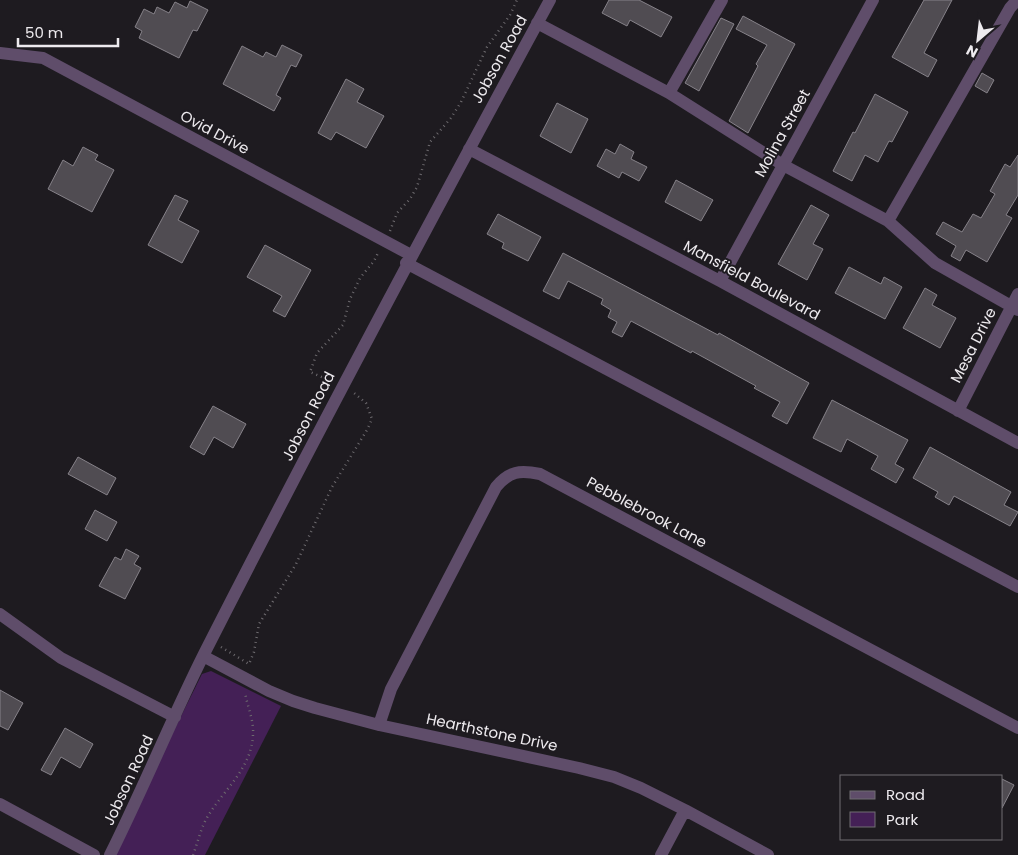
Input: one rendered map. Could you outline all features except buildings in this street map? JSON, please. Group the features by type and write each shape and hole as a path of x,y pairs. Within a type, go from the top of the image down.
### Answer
{"street":[{"name":"Jobson Road","path":"110,855 203,656 409,259 550,0"},
{"path":"669,93 722,0"},
{"name":"Molina Street","path":"720,281 873,0"},
{"path":"888,222 1010,8 1017,0"},
{"path":"537,23 669,93 783,165 888,222 935,264 1014,309"},
{"name":"Ovid Drive","path":"0,53 43,58 409,259 1018,587"},
{"name":"Mansfield Boulevard","path":"469,149 720,281 1018,443"},
{"name":"Mesa Drive","path":"958,411 1014,309 1018,294"},
{"name":"Pebblebrook Lane","path":"379,725 391,689 496,487 504,477 526,471 540,474 1018,728"},
{"path":"0,614 62,658 175,717"},
{"name":"Hearthstone Drive","path":"203,656 269,691 293,701 379,725 614,777 685,810 768,855"},
{"path":"0,804 94,855"},
{"path":"661,855 685,810"}],"path":[{"path":"193,855 207,818 240,774 248,760 254,732 245,692 238,688"}],"green space":[{"path":"211,671 281,706 205,855 112,855 202,674"}]}
